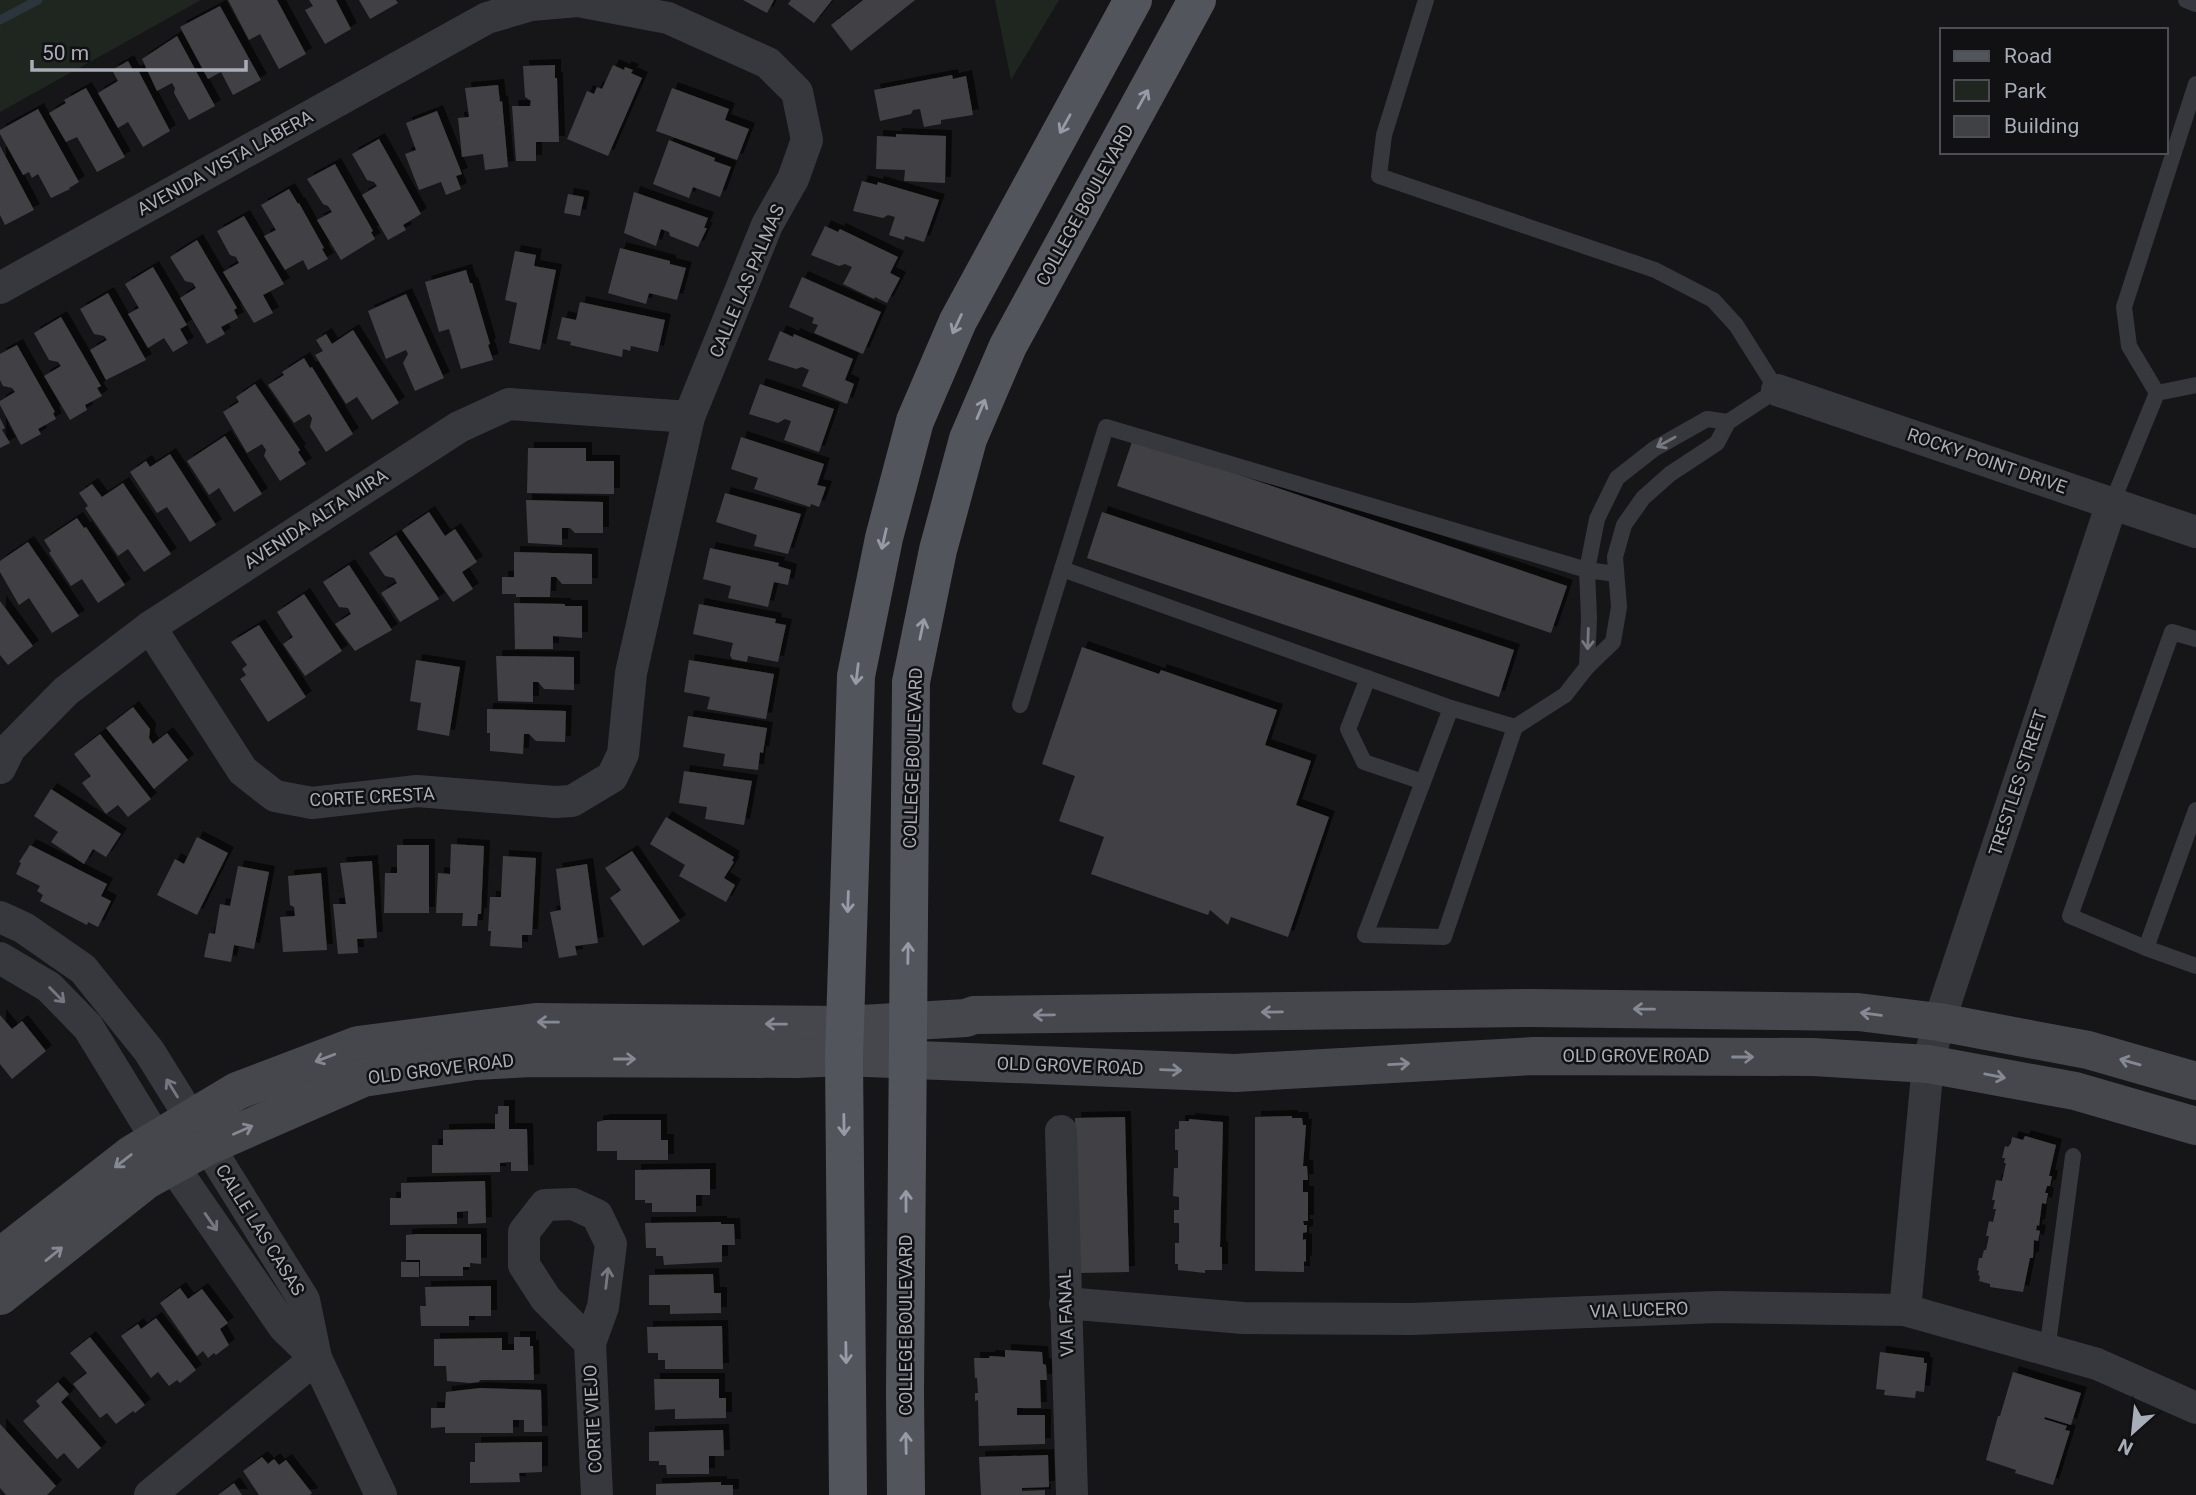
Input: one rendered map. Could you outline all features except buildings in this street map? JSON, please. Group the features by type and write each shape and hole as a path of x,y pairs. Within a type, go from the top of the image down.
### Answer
{"main road":[{"path":"848,1495 844,1041 856,676 884,538 915,421 958,321 1133,0"},
{"name":"COLLEGE BOULEVARD","path":"906,1495 911,682 938,550 968,439 1008,346 1197,0"},
{"name":"OLD GROVE ROAD","path":"844,1041 907,1021 974,1015 1532,1008 1858,1012 1939,1023 2088,1050 2196,1081"},
{"name":"OLD GROVE ROAD","path":"0,1296 145,1181 164,1153 200,1132 237,1091 358,1045 536,1022 844,1041 907,1059 1235,1073 1534,1056 1813,1057 1928,1064 2075,1091 2196,1126"},
{"name":"OLD GROVE ROAD","path":"0,1258 132,1154 164,1153"}],"street":[{"name":"CALLE LAS PALMAS","path":"449,39 487,18 531,5 578,1 668,18 768,63 797,92 807,140 793,179 767,225 690,417 631,673 623,754 612,777 572,801 555,802"},
{"name":"AVENIDA VISTA LABERA","path":"0,288 449,39"},
{"name":"ROCKY POINT DRIVE","path":"1777,390 2196,533"},
{"name":"AVENIDA ALTA MIRA","path":"0,768 10,748 66,691 150,627 459,427 509,404 690,417"},
{"name":"TRESTLES STREET","path":"1905,1310 1928,1064 1939,1023 2112,503"},
{"name":"CORTE CRESTA","path":"150,627 243,771 275,796 312,803 417,791 555,802"},
{"name":"CALLE LAS CASAS","path":"0,917 24,928 83,969 149,1051 304,1300 316,1358 381,1495"},
{"name":"CALLE LAS CASAS","path":"0,958 49,988 88,1027 164,1153 284,1327 316,1358"},
{"name":"VIA FANAL","path":"1060,1131 1072,1495"},
{"name":"VIA LUCERO","path":"1065,1303 1256,1318 1412,1319 1718,1307 1905,1310 2097,1364 2196,1408"},
{"name":"CORTE VIEJO","path":"590,1343 597,1495"},
{"path":"150,1495 316,1358"}],"lane":[{"path":"1426,0 1384,135 1380,176 1655,270 1713,300 1736,325 1777,390 1728,422 1717,443 1670,474 1643,498 1623,525 1615,557 1619,607 1613,642 1587,667 1565,695 1516,727 1444,936 1365,935 1451,708"},
{"path":"2186,0 2196,4"},
{"path":"2157,393 2129,346 2124,307 2196,84"},
{"path":"2157,393 2196,385"},
{"path":"2112,503 2157,393"},
{"path":"1587,667 1587,569 1597,519 1618,478 1654,449 1707,419 1728,422"},
{"path":"1020,705 1106,427 1587,569 1616,574"},
{"path":"1062,569 1451,708 1516,727"},
{"path":"2196,639 2172,632 2070,916 2146,948 2196,965"},
{"path":"1368,678 1348,729 1364,762 1423,782"},
{"path":"2146,948 2196,810"},
{"path":"2047,1350 2073,1156"}],"green space":[{"path":"0,0 201,0 0,112"},
{"path":"995,0 1059,0 1011,80"}],"waterway":[{"path":"0,20 38,0"}]}
